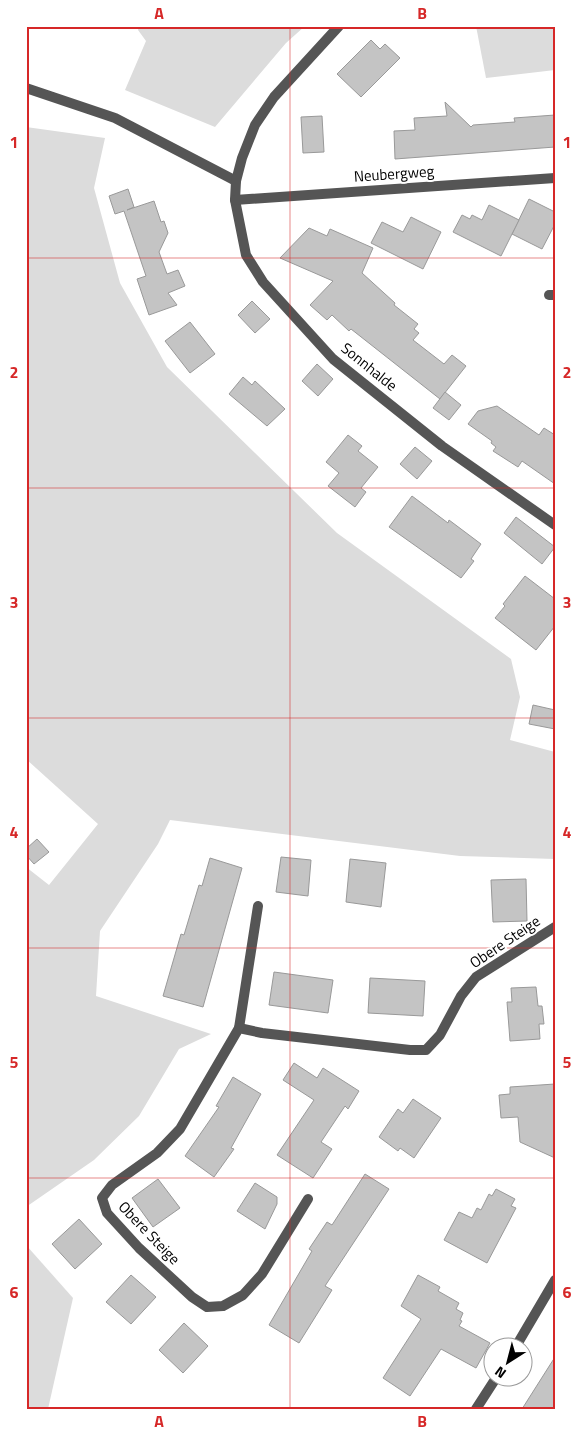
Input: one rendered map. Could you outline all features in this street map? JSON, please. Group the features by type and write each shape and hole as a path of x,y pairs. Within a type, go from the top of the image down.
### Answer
{"street":[{"name":"Sonnhalde","path":"339,26 274,97 255,125 242,158 236,181 235,200 246,255 263,282 333,359 442,446 555,525"},
{"path":"26,88 115,118 236,181"},
{"name":"Neubergweg","path":"235,200 555,178"},
{"name":"Obere Steige","path":"258,906 239,1028 180,1129 157,1153 112,1185 102,1198 106,1213 139,1248 192,1298 208,1308 223,1306 243,1295 262,1274 308,1199"},
{"name":"Obere Steige","path":"239,1028 262,1033 410,1050 426,1050 440,1035 461,996 476,978 555,927"},
{"path":"521,1338 555,1280"},
{"path":"476,1409 490,1388"}],"shaded area":[{"path":"139,26 305,26 286,43 215,127 125,90 146,41 138,30"},
{"path":"476,26 555,26 555,70 486,78"},
{"path":"26,127 105,138 94,188 120,283 167,367 337,533 511,659 520,697 510,740 555,752 555,859 460,856 170,820 158,844 100,931 96,996 211,1034 179,1049 139,1116 94,1160 26,1207 26,867 49,885 98,824 26,759"},
{"path":"26,1245 73,1298 48,1409 26,1409"}],"building":[{"path":"371,40 380,49 385,44 400,58 361,97 337,74"},
{"path":"445,102 471,127 473,125 515,122 514,118 555,115 555,147 395,159 394,131 415,130 414,118 447,116"},
{"path":"322,116 324,152 303,153 301,117"},
{"path":"128,189 134,207 127,210 154,201 161,222 164,221 168,233 159,252 167,274 178,270 185,286 168,293 177,305 149,315 137,279 146,276 124,211 115,214 109,196"},
{"path":"529,199 555,212 555,224 542,249 512,234"},
{"path":"489,205 519,220 501,256 453,232 462,215 470,219 472,215 482,220"},
{"path":"411,217 441,232 423,269 371,243 382,222 403,232"},
{"path":"309,228 327,236 330,229 373,248 362,273 395,303 394,305 418,324 414,329 419,333 413,340 444,364 452,355 466,366 440,399 351,329 349,331 332,315 327,320 310,305 333,281 280,258"},
{"path":"252,301 270,319 255,333 238,315"},
{"path":"190,322 215,354 190,373 165,341"},
{"path":"317,364 333,379 318,396 302,381"},
{"path":"243,377 252,385 255,381 285,409 267,426 229,394"},
{"path":"445,392 461,405 449,420 433,408"},
{"path":"497,406 539,435 544,428 555,435 555,484 522,461 518,467 493,451 496,447 491,443 492,441 468,424 478,411"},
{"path":"348,435 362,446 358,451 378,467 361,488 366,492 355,507 328,486 339,473 326,462"},
{"path":"415,447 432,461 417,479 400,464"},
{"path":"412,496 448,523 449,520 481,544 471,559 474,561 461,578 389,527"},
{"path":"516,517 555,547 542,564 504,533"},
{"path":"525,576 555,599 555,626 536,650 495,618 505,606 503,604"},
{"path":"533,705 555,710 555,729 529,724"},
{"path":"37,839 49,852 34,864 26,855 26,849"},
{"path":"281,857 311,860 308,896 276,892"},
{"path":"210,858 242,868 203,1007 163,996 181,934 184,935 199,885 202,886"},
{"path":"350,859 386,863 381,907 346,902"},
{"path":"526,879 527,921 493,922 491,880"},
{"path":"274,972 333,980 328,1013 269,1005"},
{"path":"370,978 425,981 423,1016 368,1013"},
{"path":"536,987 538,1006 542,1006 544,1024 539,1024 540,1039 510,1041 507,1002 512,1002 511,988"},
{"path":"294,1063 317,1078 323,1068 359,1091 348,1109 345,1106 321,1142 332,1149 313,1178 277,1155 314,1100 283,1080"},
{"path":"233,1077 261,1094 231,1148 234,1149 214,1177 185,1156 219,1107 216,1106"},
{"path":"555,1084 555,1158 520,1142 518,1117 501,1118 499,1095 510,1094 510,1087"},
{"path":"413,1099 441,1118 414,1158 400,1148 398,1151 379,1137 398,1109 403,1113"},
{"path":"365,1174 389,1189 325,1286 332,1290 299,1343 269,1325 312,1251 309,1249 327,1222 332,1225"},
{"path":"158,1179 180,1208 153,1227 132,1198"},
{"path":"255,1183 277,1197 277,1204 265,1229 237,1211"},
{"path":"496,1189 515,1199 511,1206 516,1208 487,1263 444,1240 459,1212 472,1218 477,1208 481,1210 489,1194 492,1196"},
{"path":"79,1219 102,1244 75,1269 52,1244"},
{"path":"131,1275 156,1297 131,1324 106,1302"},
{"path":"418,1275 440,1287 438,1291 459,1303 456,1309 463,1313 459,1326 484,1340 484,1354 476,1368 441,1349 410,1396 383,1378 421,1319 401,1306"},
{"path":"184,1323 208,1346 183,1373 159,1350"},
{"path":"555,1357 555,1409 522,1409"}]}
